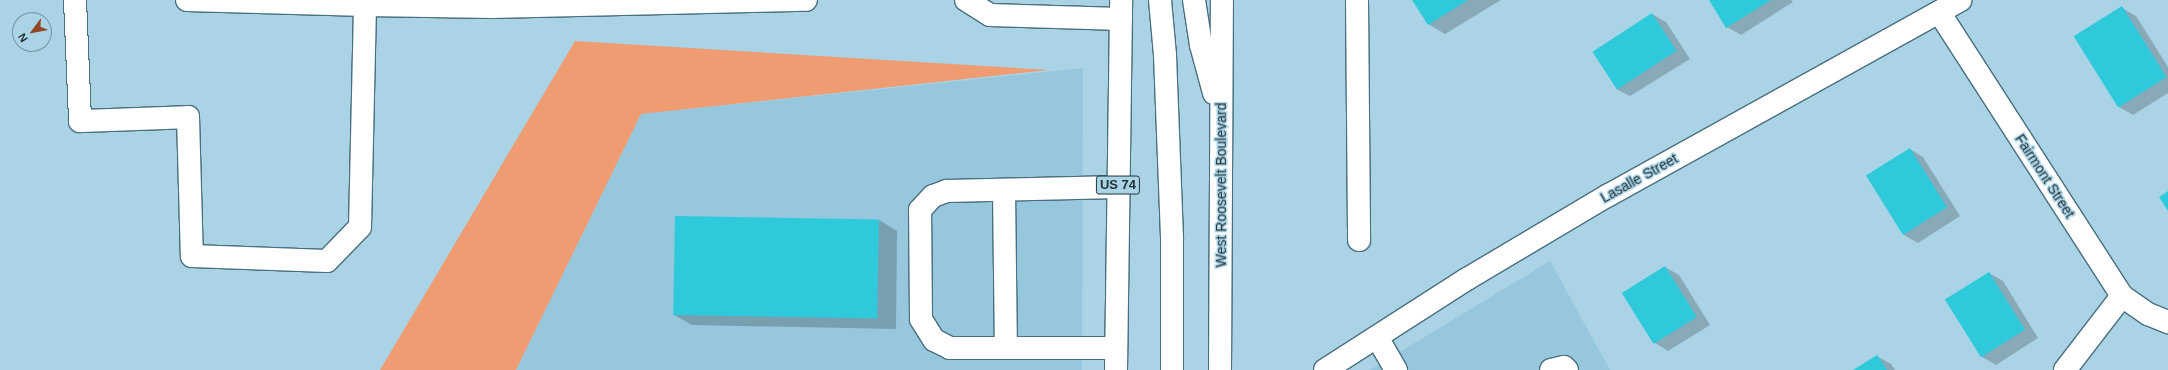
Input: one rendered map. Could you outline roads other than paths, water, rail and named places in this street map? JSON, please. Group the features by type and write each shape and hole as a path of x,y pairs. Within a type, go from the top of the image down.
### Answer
{"main road":[{"path":"75,0 80,121 188,116 192,256 327,261 360,227 365,2"},
{"path":"187,0 365,2 492,7 806,0"},
{"path":"966,0 990,15 1121,10"},
{"path":"1160,0 1165,55 1172,240 1172,370"},
{"path":"1194,0 1201,45 1222,123"},
{"name":"West Roosevelt Boulevard","path":"1220,370 1222,0"},
{"path":"1357,0 1358,240"},
{"name":"Lasalle Street","path":"1325,370 1467,279 1607,196 1960,0"},
{"name":"US 74","path":"1116,370 1121,10"},
{"name":"Fairmont Street","path":"1939,12 2122,296 2148,314 2168,322"},
{"path":"1116,348 950,348 934,340 921,319 920,210 933,196 947,191 1118,187"},
{"path":"1004,190 1006,348"},
{"path":"2065,370 2122,296"},
{"path":"1377,337 1396,370"},
{"path":"1552,370 1564,367 1567,370"}]}
